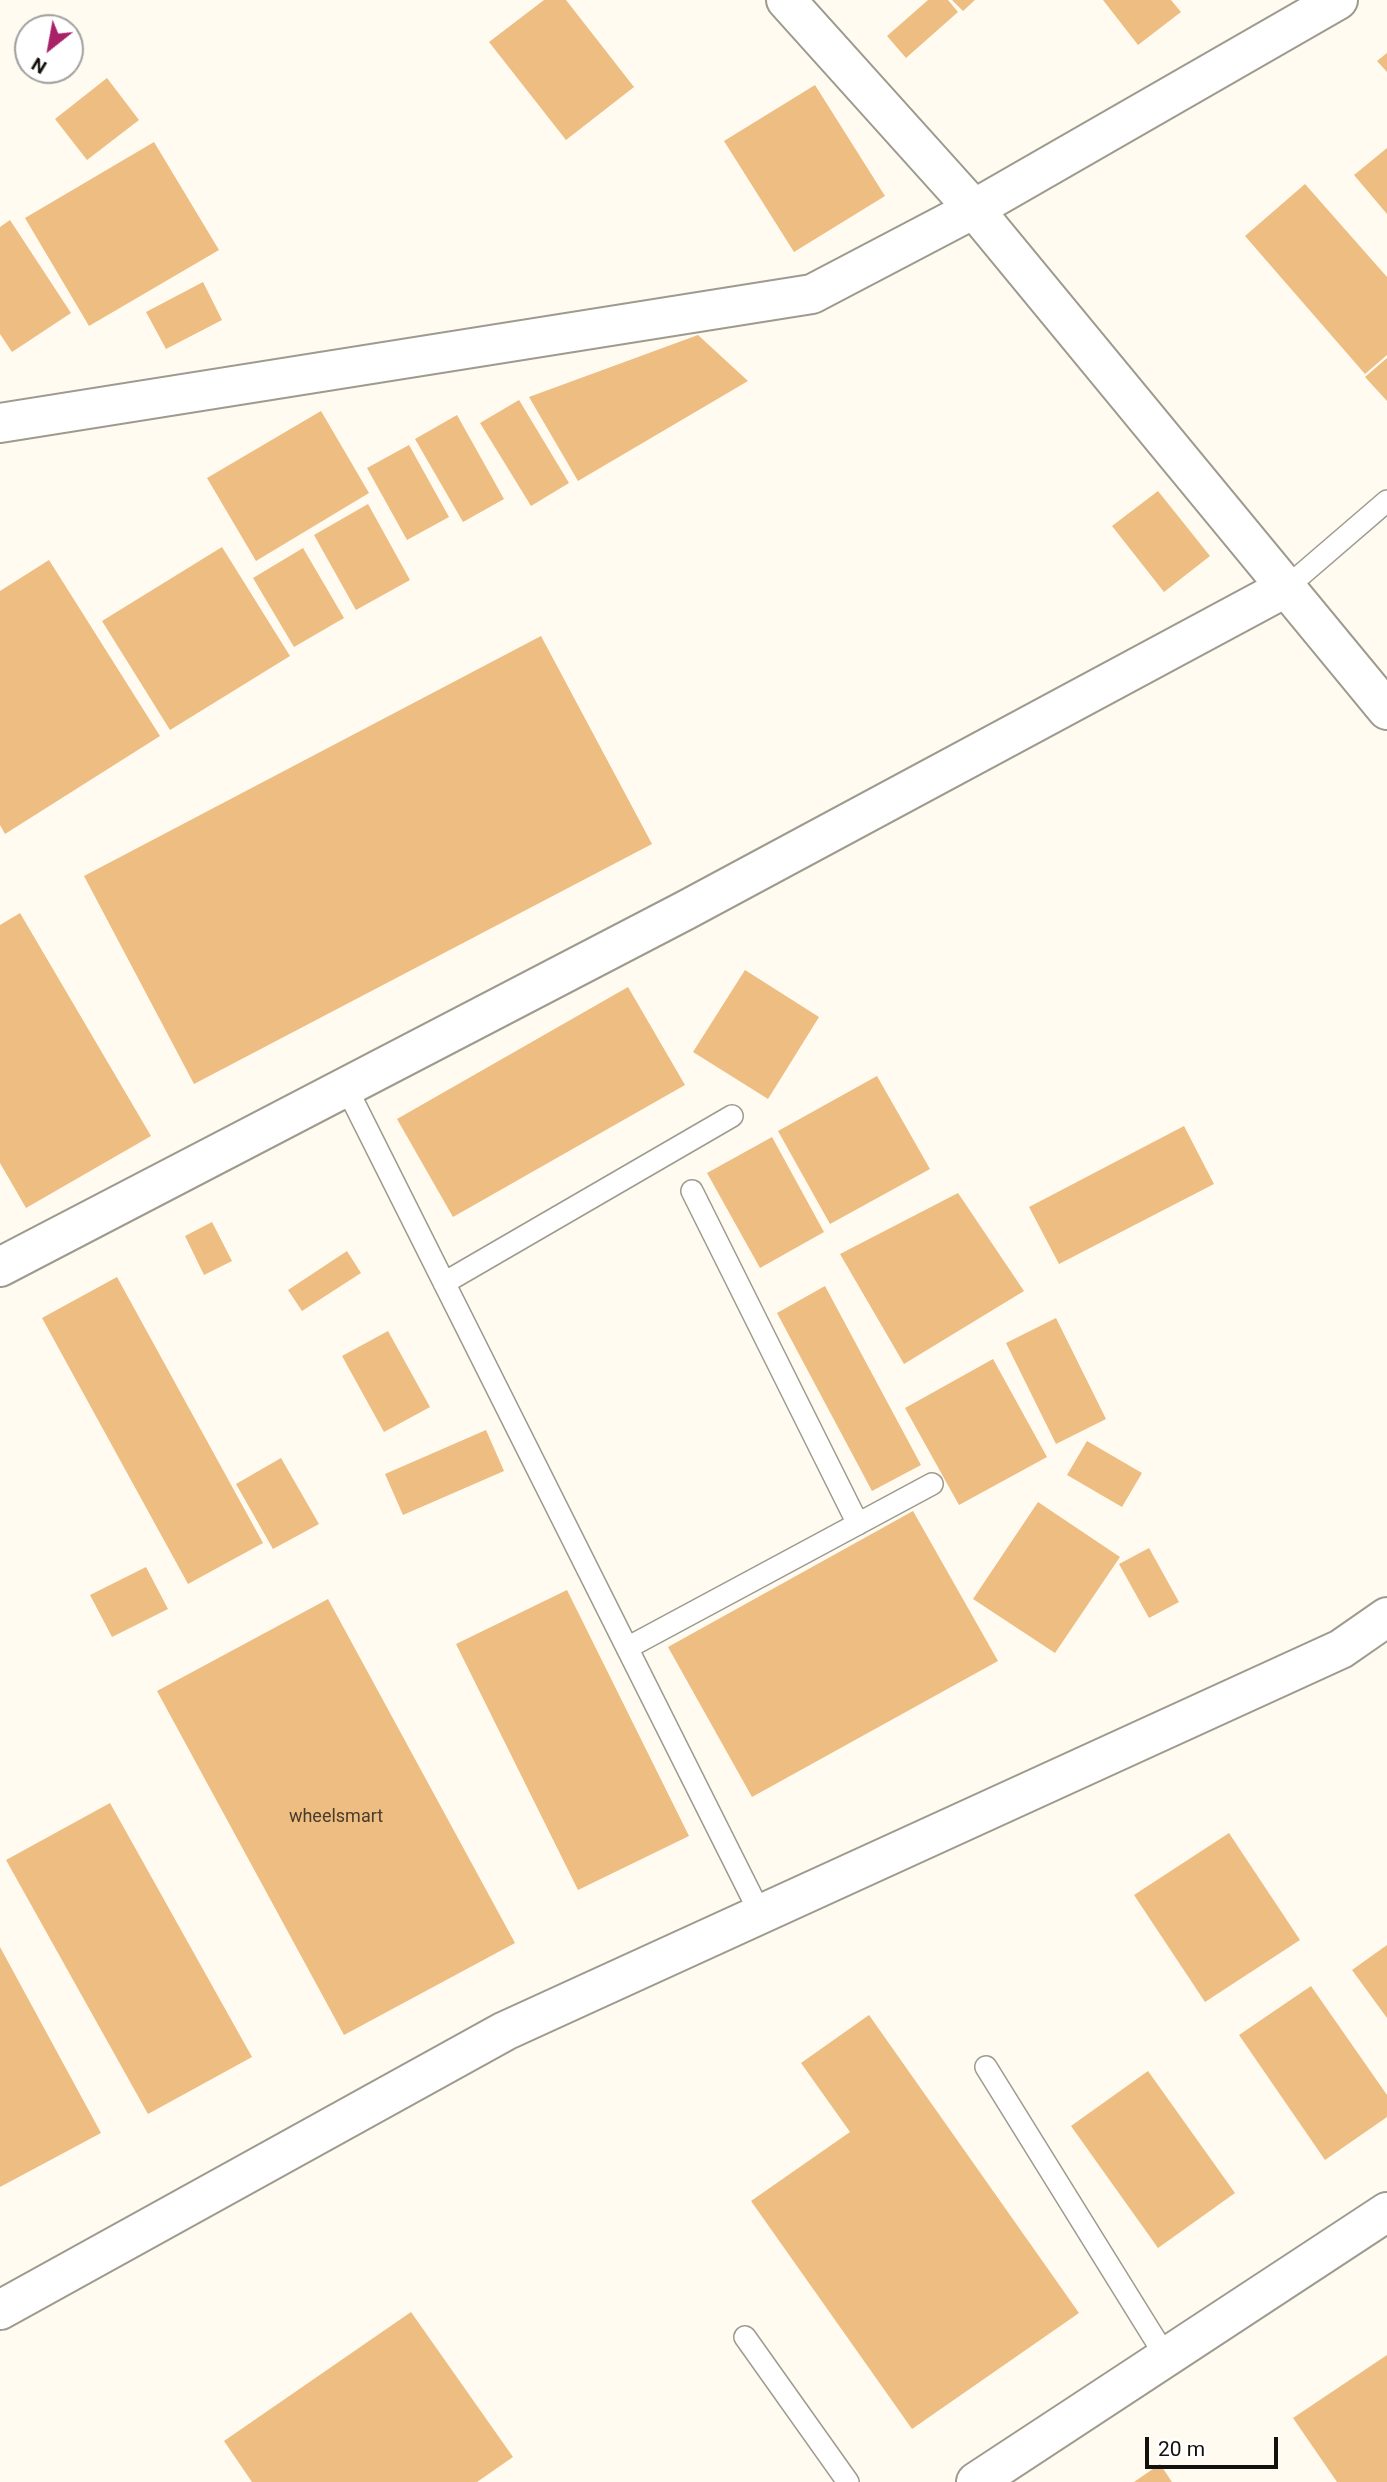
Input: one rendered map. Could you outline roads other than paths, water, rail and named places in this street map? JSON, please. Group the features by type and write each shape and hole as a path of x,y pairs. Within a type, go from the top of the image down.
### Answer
{"street":[{"path":"786,0 974,209 1387,710"},
{"path":"0,422 812,294 974,209 1338,0"},
{"path":"0,1267 686,910 1287,587"},
{"path":"0,2310 505,2031 1341,1649 1387,1617"},
{"path":"976,2482 1387,2212"}],"lane":[{"path":"1287,587 1387,500"},
{"path":"346,1087 761,1914"},
{"path":"444,1283 732,1116"},
{"path":"692,1191 858,1524"},
{"path":"627,1648 932,1484"},
{"path":"986,2067 1167,2357"},
{"path":"745,2337 848,2482"}]}
